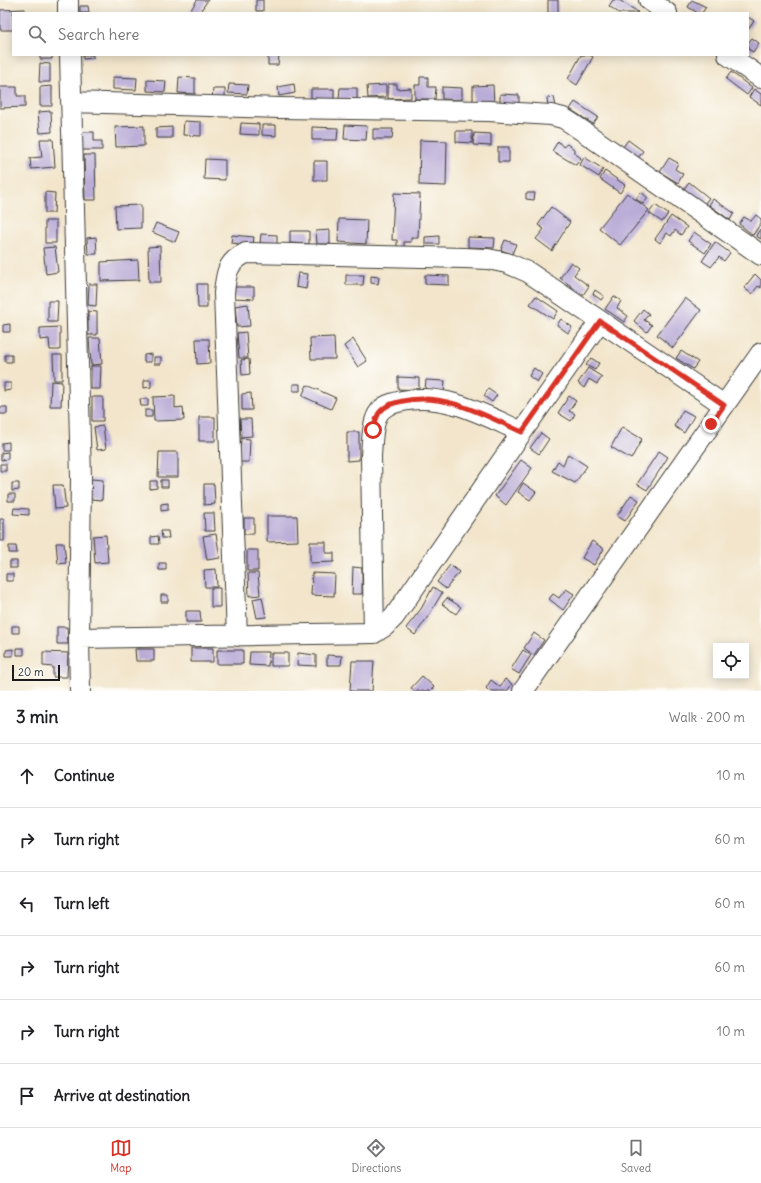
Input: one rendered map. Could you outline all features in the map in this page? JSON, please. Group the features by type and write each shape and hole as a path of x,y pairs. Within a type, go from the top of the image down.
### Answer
{"street":[{"path":"68,0 68,12"},
{"path":"649,0 666,12"},
{"path":"70,56 81,478 79,638 80,691"},
{"path":"729,56 761,78"},
{"path":"71,102 280,108 488,111 563,118 761,254"},
{"path":"237,636 224,293 225,279 229,267 236,258 246,253 488,259 507,263 528,272 724,405"},
{"path":"79,638 374,633 385,626 394,617 600,321"},
{"path":"523,691 761,353"},
{"path":"374,633 372,456 373,430 378,413 390,403 410,399 431,399 457,404 482,413 522,432"}],"building":[{"path":"197,0 208,0 200,12 190,12"},
{"path":"256,0 263,0 263,11 256,11"},
{"path":"548,0 558,0 558,12 548,12"},
{"path":"613,0 619,0 638,12 618,12 609,6"},
{"path":"692,0 706,7 703,12 696,12 688,7"},
{"path":"80,6 88,6 89,12 80,12"},
{"path":"25,9 25,12 12,12 12,30 0,30 0,10"},
{"path":"749,18 754,21 749,28"},
{"path":"752,38 759,43 753,52 749,50 749,42"},
{"path":"40,56 52,56 52,59 40,59"},
{"path":"83,56 93,56 93,58 83,59"},
{"path":"268,56 279,56 278,65 268,65"},
{"path":"580,56 593,57 577,85 568,79"},
{"path":"40,63 50,64 50,82 39,82"},
{"path":"731,72 752,88 747,95 726,79"},
{"path":"113,77 137,78 136,90 113,89"},
{"path":"179,77 195,78 195,94 178,93"},
{"path":"420,77 428,77 428,87 436,87 435,99 415,99 415,85 420,85"},
{"path":"147,80 166,81 165,92 147,91"},
{"path":"229,84 248,85 247,94 228,93"},
{"path":"294,84 295,93 279,96 278,87"},
{"path":"388,84 397,84 397,89 411,88 411,98 388,99"},
{"path":"386,85 386,97 368,98 367,86"},
{"path":"493,85 494,104 473,105 473,86"},
{"path":"52,86 52,106 40,106 40,87"},
{"path":"0,87 17,87 17,96 25,96 25,107 0,108"},
{"path":"442,87 462,88 462,100 442,99"},
{"path":"340,88 357,88 357,99 339,99"},
{"path":"213,89 225,89 225,100 212,100"},
{"path":"311,89 334,89 334,99 311,98"},
{"path":"754,89 761,94 761,105 749,97"},
{"path":"500,94 519,95 519,107 500,106"},
{"path":"554,97 556,106 548,107 547,98"},
{"path":"575,102 598,117 593,124 570,109"},
{"path":"51,111 52,132 40,133 38,112"},
{"path":"184,121 201,122 201,136 183,135"},
{"path":"241,123 259,124 259,135 240,134"},
{"path":"262,125 276,125 276,136 262,135"},
{"path":"345,125 367,126 366,140 344,139"},
{"path":"144,126 144,146 116,147 115,127"},
{"path":"172,127 172,138 156,138 156,128"},
{"path":"312,127 338,128 337,140 312,140"},
{"path":"373,129 393,129 392,139 373,139"},
{"path":"456,131 472,131 472,143 456,142"},
{"path":"82,132 94,132 94,141 102,141 102,150 82,150"},
{"path":"474,133 491,134 491,146 473,145"},
{"path":"40,139 53,139 55,167 31,169 30,158 42,157"},
{"path":"420,140 447,141 446,186 419,185"},
{"path":"628,140 643,151 638,158 623,147"},
{"path":"558,141 563,147 567,144 574,149 574,153 581,158 576,165 552,151"},
{"path":"498,147 509,147 509,162 498,162"},
{"path":"84,155 95,155 96,200 85,200"},
{"path":"584,157 603,169 599,177 580,165"},
{"path":"669,158 678,163 675,169 683,174 678,183 660,172"},
{"path":"205,159 225,160 225,180 204,179"},
{"path":"314,161 327,161 327,180 314,180"},
{"path":"605,171 625,185 620,193 600,179"},
{"path":"689,182 709,198 704,204 684,189"},
{"path":"45,192 55,193 54,213 45,213"},
{"path":"641,192 648,198 643,204 636,199"},
{"path":"394,193 420,194 418,238 411,238 411,242 404,242 404,247 397,247 397,240 392,240"},
{"path":"526,193 535,193 534,200 526,199"},
{"path":"627,193 649,210 620,245 599,228"},
{"path":"713,199 734,213 730,220 709,205"},
{"path":"141,205 141,228 116,229 115,206"},
{"path":"655,205 668,214 662,222 649,213"},
{"path":"551,207 570,222 552,251 536,239 544,229 538,225"},
{"path":"756,215 761,219 761,223 753,235 739,224 744,217 751,221"},
{"path":"671,216 687,227 681,235 675,230 671,236 667,233 660,243 655,239"},
{"path":"339,219 367,220 366,244 338,242"},
{"path":"45,221 56,221 56,243 45,243"},
{"path":"156,223 179,232 175,242 152,232"},
{"path":"760,229 761,230 761,239 756,236"},
{"path":"330,230 330,244 317,244 316,231"},
{"path":"290,231 309,231 309,244 290,243"},
{"path":"694,232 711,244 705,253 688,241"},
{"path":"261,234 277,235 277,244 260,243"},
{"path":"232,235 254,237 253,245 231,243"},
{"path":"439,236 439,244 425,244 425,237"},
{"path":"96,237 97,254 88,254 87,238"},
{"path":"468,237 495,238 494,248 468,247"},
{"path":"505,240 516,244 512,254 501,250"},
{"path":"715,242 730,253 724,261 719,257 711,267 702,261"},
{"path":"160,246 161,282 149,282 148,247"},
{"path":"55,247 58,272 46,274 43,248"},
{"path":"138,260 139,280 101,281 101,262"},
{"path":"571,262 579,268 574,275 589,286 583,295 560,278"},
{"path":"298,273 308,274 306,289 296,287"},
{"path":"755,274 761,280 761,288 758,286 752,294 744,288"},
{"path":"346,275 364,275 363,285 346,285"},
{"path":"425,275 449,276 449,285 425,284"},
{"path":"371,276 379,277 378,284 371,283"},
{"path":"89,284 97,284 96,306 88,305"},
{"path":"197,284 207,284 207,308 198,308"},
{"path":"235,287 254,287 254,299 234,298"},
{"path":"595,290 604,296 601,300 593,294"},
{"path":"536,296 558,311 553,319 530,304"},
{"path":"614,296 621,301 617,308 628,316 624,322 605,309"},
{"path":"685,298 701,310 673,348 657,335"},
{"path":"48,301 58,301 57,322 48,322"},
{"path":"248,304 250,326 237,327 235,306"},
{"path":"643,309 649,314 644,320 652,325 647,332 634,321"},
{"path":"88,311 97,312 97,335 88,335"},
{"path":"561,319 572,327 568,333 557,325"},
{"path":"10,324 10,332 3,332 3,325"},
{"path":"60,327 60,350 50,350 49,339 40,340 40,328"},
{"path":"246,332 248,358 239,358 237,333"},
{"path":"334,337 335,359 311,359 310,338"},
{"path":"89,338 100,338 102,364 91,365"},
{"path":"196,339 209,339 210,363 197,364"},
{"path":"353,339 367,361 358,367 344,346"},
{"path":"681,351 698,362 693,369 676,358"},
{"path":"151,354 151,362 144,362 144,355"},
{"path":"5,355 12,355 12,362 5,362"},
{"path":"53,355 62,355 62,380 54,380"},
{"path":"154,357 161,357 161,364 154,364"},
{"path":"591,358 599,363 595,370 586,365"},
{"path":"249,359 250,374 242,375 241,360"},
{"path":"91,366 101,366 100,389 91,389"},
{"path":"534,368 542,374 537,382 529,376"},
{"path":"588,368 602,377 597,384 589,379 584,388 578,383"},
{"path":"398,377 419,378 419,390 398,389"},
{"path":"144,380 151,380 151,387 144,388"},
{"path":"426,380 445,381 444,392 425,390"},
{"path":"51,381 62,382 61,406 50,406"},
{"path":"4,383 11,383 11,390 4,391"},
{"path":"293,384 300,384 300,391 293,391"},
{"path":"307,385 336,398 331,409 302,396"},
{"path":"488,389 497,395 492,402 484,396"},
{"path":"251,393 252,410 242,410 242,394"},
{"path":"175,396 175,408 183,407 184,420 154,421 153,397"},
{"path":"569,396 576,401 569,411 575,414 571,421 558,413"},
{"path":"92,397 103,397 103,421 92,421"},
{"path":"140,399 148,399 148,406 141,406"},
{"path":"0,407 7,407 7,414 0,414"},
{"path":"145,410 152,410 152,417 145,417"},
{"path":"683,410 694,416 684,433 674,426"},
{"path":"199,417 215,417 215,441 199,441"},
{"path":"240,419 251,419 252,436 241,437"},
{"path":"103,426 106,449 97,450 94,427"},
{"path":"622,427 642,439 631,459 611,447"},
{"path":"347,432 359,432 359,460 347,461"},
{"path":"541,433 549,439 539,454 530,448"},
{"path":"241,438 250,439 249,462 239,462"},
{"path":"9,442 9,450 2,450 2,443"},
{"path":"659,451 668,457 647,490 637,484"},
{"path":"8,452 8,459 1,460 1,453"},
{"path":"159,452 178,452 178,477 158,477"},
{"path":"568,454 587,466 575,483 552,471 558,461 563,465"},
{"path":"521,460 532,468 506,505 495,496"},
{"path":"0,464 6,464 6,471 0,471"},
{"path":"91,479 103,480 102,500 90,499"},
{"path":"161,480 168,480 168,487 161,487"},
{"path":"150,481 157,481 157,488 150,489"},
{"path":"12,483 19,483 19,490 12,491"},
{"path":"523,483 536,492 530,500 518,492"},
{"path":"204,484 214,484 215,504 204,505"},
{"path":"53,485 63,485 66,508 55,509"},
{"path":"8,494 15,494 15,501 8,501"},
{"path":"631,495 639,500 625,521 617,516"},
{"path":"168,503 168,510 161,511 161,504"},
{"path":"14,508 29,509 29,515 13,514"},
{"path":"204,513 214,513 215,531 205,531"},
{"path":"267,516 297,516 298,541 267,542"},
{"path":"244,518 254,518 254,534 244,534"},
{"path":"0,519 4,519 4,541 0,541"},
{"path":"161,531 168,531 169,538 162,538"},
{"path":"216,534 220,558 207,560 203,536"},
{"path":"106,535 108,562 95,563 93,536"},
{"path":"158,536 159,544 151,544 151,537"},
{"path":"592,541 604,549 594,565 582,558"},
{"path":"310,542 326,542 326,553 334,553 334,562 310,563"},
{"path":"56,543 64,543 66,563 58,564"},
{"path":"9,546 16,546 17,553 9,553"},
{"path":"247,550 258,550 258,571 247,571"},
{"path":"10,561 17,561 17,568 10,568"},
{"path":"159,563 166,563 166,570 159,570"},
{"path":"450,565 459,572 446,589 437,582"},
{"path":"353,567 362,568 362,594 352,594"},
{"path":"216,569 217,587 205,587 204,570"},
{"path":"248,573 258,573 260,595 249,596"},
{"path":"312,573 335,574 334,596 311,595"},
{"path":"6,574 13,574 13,581 6,581"},
{"path":"433,587 442,593 415,635 406,628 421,609"},
{"path":"211,588 220,588 220,607 211,607"},
{"path":"566,589 574,594 563,610 549,599 553,594 559,598"},
{"path":"161,595 168,595 168,602 161,602"},
{"path":"262,597 266,617 257,618 253,599"},
{"path":"447,598 461,607 456,614 442,604"},
{"path":"186,611 200,611 201,622 186,622"},
{"path":"12,626 19,626 19,633 12,633"},
{"path":"57,627 67,627 68,644 57,644"},
{"path":"534,633 544,640 534,655 524,648"},
{"path":"17,648 24,648 24,655 17,655"},
{"path":"191,648 213,648 213,662 191,662"},
{"path":"13,649 13,656 6,656 6,650"},
{"path":"135,649 154,649 154,661 136,661"},
{"path":"217,650 243,650 243,664 217,664"},
{"path":"523,650 531,655 519,674 511,669"},
{"path":"43,652 68,653 67,677 53,677 53,667 43,666"},
{"path":"250,652 269,652 268,666 249,665"},
{"path":"271,653 288,653 288,666 271,666"},
{"path":"298,653 316,655 316,666 297,665"},
{"path":"327,655 342,656 341,665 327,665"},
{"path":"352,661 374,661 372,691 350,691"},
{"path":"422,676 434,687 430,691 415,691 411,688"},
{"path":"505,679 512,684 507,691 489,691 486,688 491,680 500,687"}],"route":[{"path":"373,430 378,413 390,403 410,399 431,399 457,404 482,413 522,432 600,321 724,405 711,424"}]}
